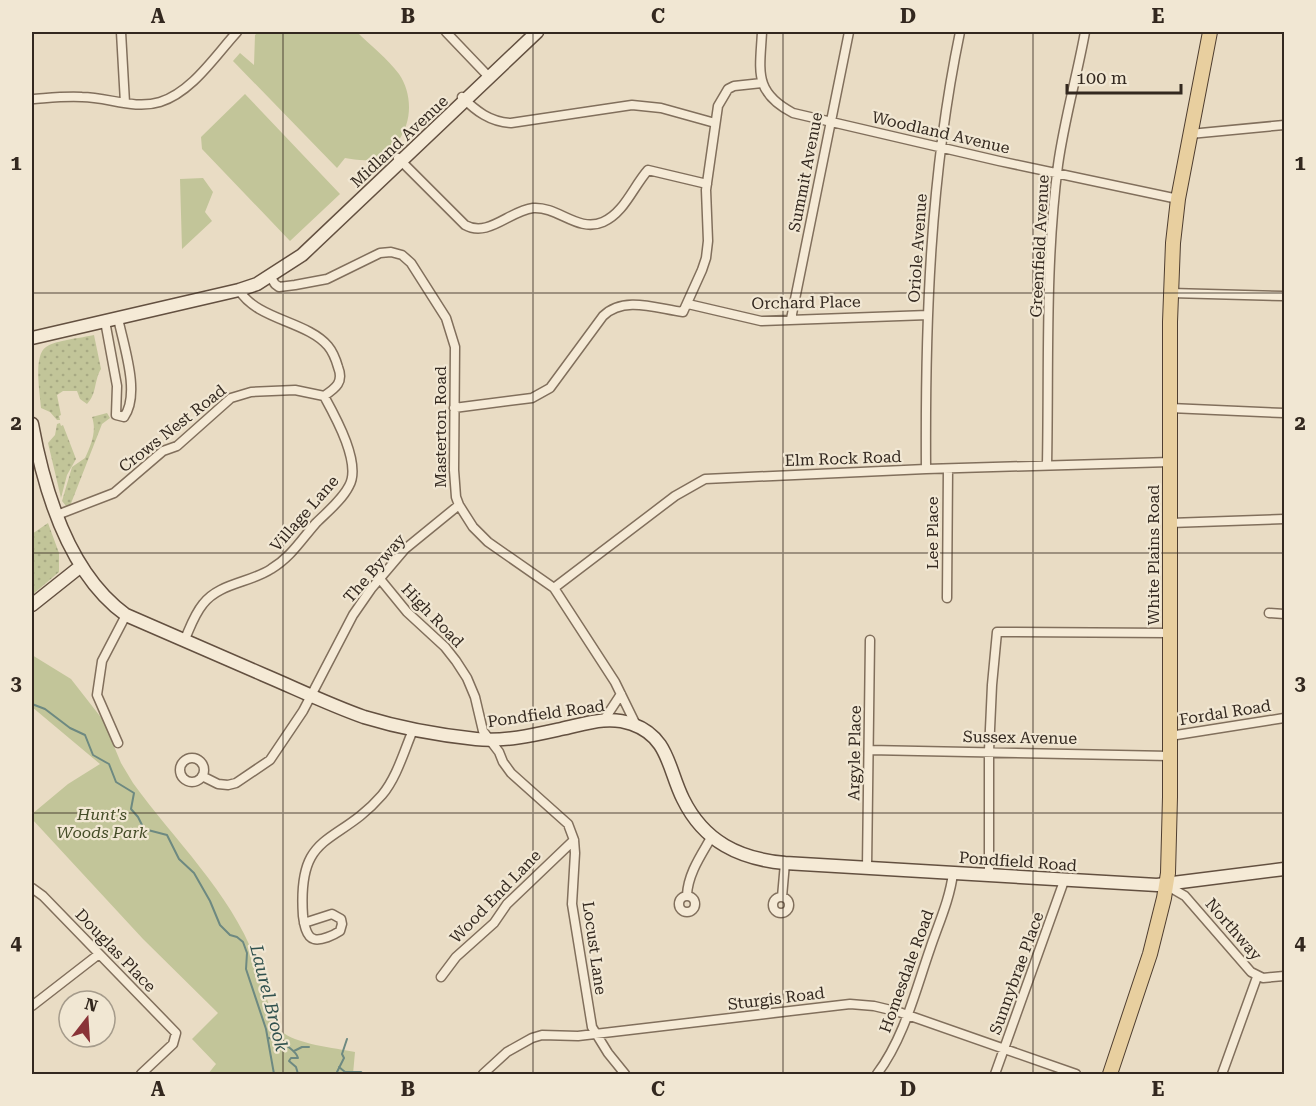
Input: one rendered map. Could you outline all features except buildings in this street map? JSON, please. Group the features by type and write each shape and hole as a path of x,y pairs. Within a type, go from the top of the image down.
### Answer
{"main road":[{"name":"White Plains Road","path":"1110,1074 1150,954 1166,885 1170,834 1170,408 1173,243 1178,199 1210,32"}],"street":[{"path":"121,32 125,104"},
{"path":"32,99 83,97 125,104 155,103 175,95 196,78 237,32"},
{"path":"446,32 487,75"},
{"name":"Midland Avenue","path":"32,338 239,290 274,273 399,159 529,32"},
{"name":"Midland Avenue","path":"487,75 537,32"},
{"path":"685,308 705,258 708,241 705,207 718,106 728,89 734,86 762,83 760,58 762,32"},
{"name":"Summit Avenue","path":"791,319 849,32"},
{"name":"Oriole Avenue","path":"926,469 928,315 933,228 940,148 960,32"},
{"name":"Greenfield Avenue","path":"1047,465 1050,289 1058,173 1086,32"},
{"name":"Woodland Avenue","path":"762,83 765,93 780,106 793,113 940,148 1178,199"},
{"path":"463,98 483,115 500,122 511,123 632,105 661,108 715,123"},
{"path":"1190,134 1284,125"},
{"path":"399,159 465,225 477,230 491,226 524,210 539,208 559,213 586,225 600,224 610,219 618,211 648,170 707,183"},
{"name":"Masterton Road","path":"274,273 275,284 295,285 327,279 380,253 391,252 402,255 421,276 446,318 455,347 454,484 459,506 473,527 488,543 554,588 600,656 636,725"},
{"path":"239,290 249,304 315,336 329,347 341,378 337,387 324,396"},
{"path":"1171,293 1284,296"},
{"name":"Orchard Place","path":"454,408 532,398 542,394 550,388 603,316 614,308 632,304 685,308 761,321 928,315"},
{"path":"111,319 130,374 131,389 127,414 124,417 116,415 115,411 117,389 111,319"},
{"path":"117,389 131,389"},
{"name":"Crows Nest Road","path":"57,515 114,493 163,451 177,446 231,398 251,392 285,390 324,396"},
{"name":"Village Lane","path":"184,641 196,614 207,599 226,588 263,574 284,560 298,547 350,484 353,467 345,440 324,396"},
{"path":"1170,408 1284,413"},
{"name":"Pondfield Road","path":"32,424 42,470 57,515 81,566 103,594 126,615 362,716 413,730 489,740 604,720 624,721 636,725 654,735 664,751 683,799 697,821 721,844 748,858 785,863 1064,881 1166,885 1284,868"},
{"name":"Elm Rock Road","path":"554,588 675,496 705,479 926,469 1170,462"},
{"name":"Lee Place","path":"947,598 948,469"},
{"name":"The Byway","path":"202,776 218,784 228,785 236,783 270,760 294,727 353,615 405,549 459,506"},
{"path":"1170,523 1284,519"},
{"path":"32,605 81,566"},
{"name":"High Road","path":"380,579 407,612 446,647 456,660 471,687 481,716 483,731 489,740"},
{"path":"1269,613 1284,614"},
{"path":"118,743 97,695 102,661 126,615"},
{"path":"989,876 989,751 997,632 1169,633"},
{"name":"Argyle Place","path":"867,867 870,640"},
{"path":"604,720 621,693"},
{"name":"Fordal Road","path":"1170,736 1284,718"},
{"path":"304,923 302,898 304,872 312,853 321,843 362,814 382,795 392,781 413,730"},
{"path":"489,740 512,773 568,824 574,840"},
{"name":"Sussex Avenue","path":"869,750 1170,756"},
{"path":"687,895 693,871 712,836"},
{"name":"Wood End Lane","path":"441,977 456,957 494,923 507,904 574,840"},
{"name":"Locust Lane","path":"574,840 572,904 592,1027 625,1074"},
{"path":"782,897 785,863"},
{"name":"Homesdale Road","path":"877,1074 895,1046 950,892 953,873"},
{"name":"Sunnybrae Place","path":"996,1074 1064,881"},
{"name":"Northway","path":"1166,885 1185,896 1257,977 1284,976"},
{"name":"Douglas Place","path":"32,888 43,896 173,1029 176,1036 173,1044 141,1074"},
{"path":"32,1006 99,954"},
{"path":"1222,1074 1257,977"},
{"name":"Sturgis Road","path":"483,1074 507,1052 542,1035 578,1036 850,1004 874,1006 907,1014 1076,1074"}],"green space":[{"path":"258,32 357,32 395,68 405,86 409,99 409,112 401,137 382,155 369,160 345,158 337,168 233,61 240,53 254,65 255,35"},
{"path":"245,94 340,194 290,241 202,149 201,137"},
{"path":"203,178 213,192 205,212 212,221 182,249 180,179"},
{"path":"94,335 101,369 92,396 87,404 80,399 77,391 63,391 57,395 61,415 60,420 57,420 50,412 41,408 38,366 42,351 56,343"},
{"path":"107,413 110,418 102,424 70,506 66,506 62,501 72,467 85,458 94,433 92,417"},
{"path":"60,423 61,426 63,425 76,459 67,475 61,498 48,443 55,435 57,424"},
{"path":"48,523 59,553 59,572 32,595 32,534"},
{"name":"Hunt's Woods Park","path":"32,655 71,679 103,720 121,763 133,783 216,888 244,934 255,958 277,1026 287,1035 305,1042 355,1052 353,1074 208,1074 216,1064 192,1039 218,1013 143,939 32,819 32,814 68,784 100,764 32,707"}],"waterway":[{"name":"Laurel Brook","path":"32,704 45,709 70,728 85,735 93,755 109,764 116,782 134,793 131,809 144,829 167,835 179,859 194,873 220,925 230,935 243,942 247,953 246,969 266,1029 274,1074"},
{"path":"269,1038 283,1041 295,1053 298,1058 291,1058 289,1061 296,1067 298,1074"},
{"path":"336,1074 344,1058 342,1054 347,1039"},
{"path":"294,1051 302,1047 309,1047"},
{"path":"339,1067 345,1072 363,1074"}]}
